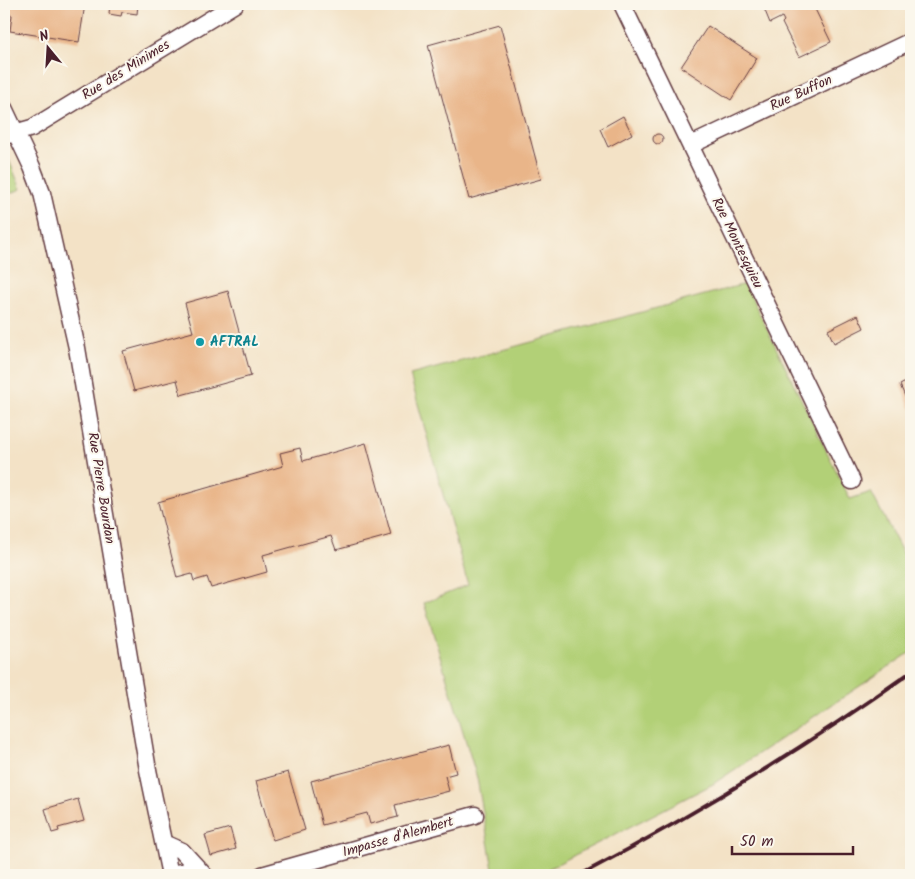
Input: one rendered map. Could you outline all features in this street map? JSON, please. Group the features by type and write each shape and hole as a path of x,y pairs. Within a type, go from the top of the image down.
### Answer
{"street":[{"name":"Rue des Minimes","path":"10,134 32,128 235,4"},
{"name":"Rue Montesquieu","path":"622,4 852,481"},
{"name":"Rue Buffon","path":"691,145 911,41"},
{"name":"Rue Pierre Bourdan","path":"4,108 10,134 42,193 77,348 148,770 170,875"},
{"name":"Impasse d'Alembert","path":"262,875 475,815"},
{"path":"164,843 182,851 204,875"},
{"path":"170,875 182,872 188,875"}],"green space":[{"path":"4,156 8,158 21,189 4,196"},
{"path":"745,284 850,499 871,492 911,569 911,652 713,784 536,875 494,875 477,778 424,603 468,585 410,375"}],"building":[{"path":"9,4 85,4 79,42 10,31 12,15 7,14"},
{"path":"110,4 138,4 137,14 122,12 121,16 109,14"},
{"path":"765,4 811,4 807,6 808,9 814,7 831,42 799,57 782,23 784,21 782,17 770,23 763,6"},
{"path":"500,25 541,179 469,199 428,45"},
{"path":"708,26 757,58 731,100 681,67"},
{"path":"623,116 632,134 608,147 600,129"},
{"path":"656,134 660,134 663,139 662,143 656,144 653,141 653,137"},
{"name":"AFTRAL","path":"228,291 251,376 181,395 177,380 134,391 123,351 193,332 185,303"},
{"path":"858,315 864,328 834,343 828,330"},
{"path":"911,379 911,410 900,385"},
{"path":"366,443 391,535 336,550 331,536 263,555 267,572 211,588 207,577 194,581 192,574 177,578 158,502 283,466 280,453 300,448 303,461"},
{"path":"449,745 456,773 445,776 449,791 395,805 398,817 370,824 367,813 322,825 311,781"},
{"path":"288,772 305,830 273,840 256,781"},
{"path":"78,799 84,821 58,828 59,831 52,833 45,809"},
{"path":"230,828 236,849 211,856 205,835"}],"railway":[{"path":"580,875 665,829 749,779 831,727 911,672"}],"place":[{"name":"AFTRAL","path":"200,342"}]}
